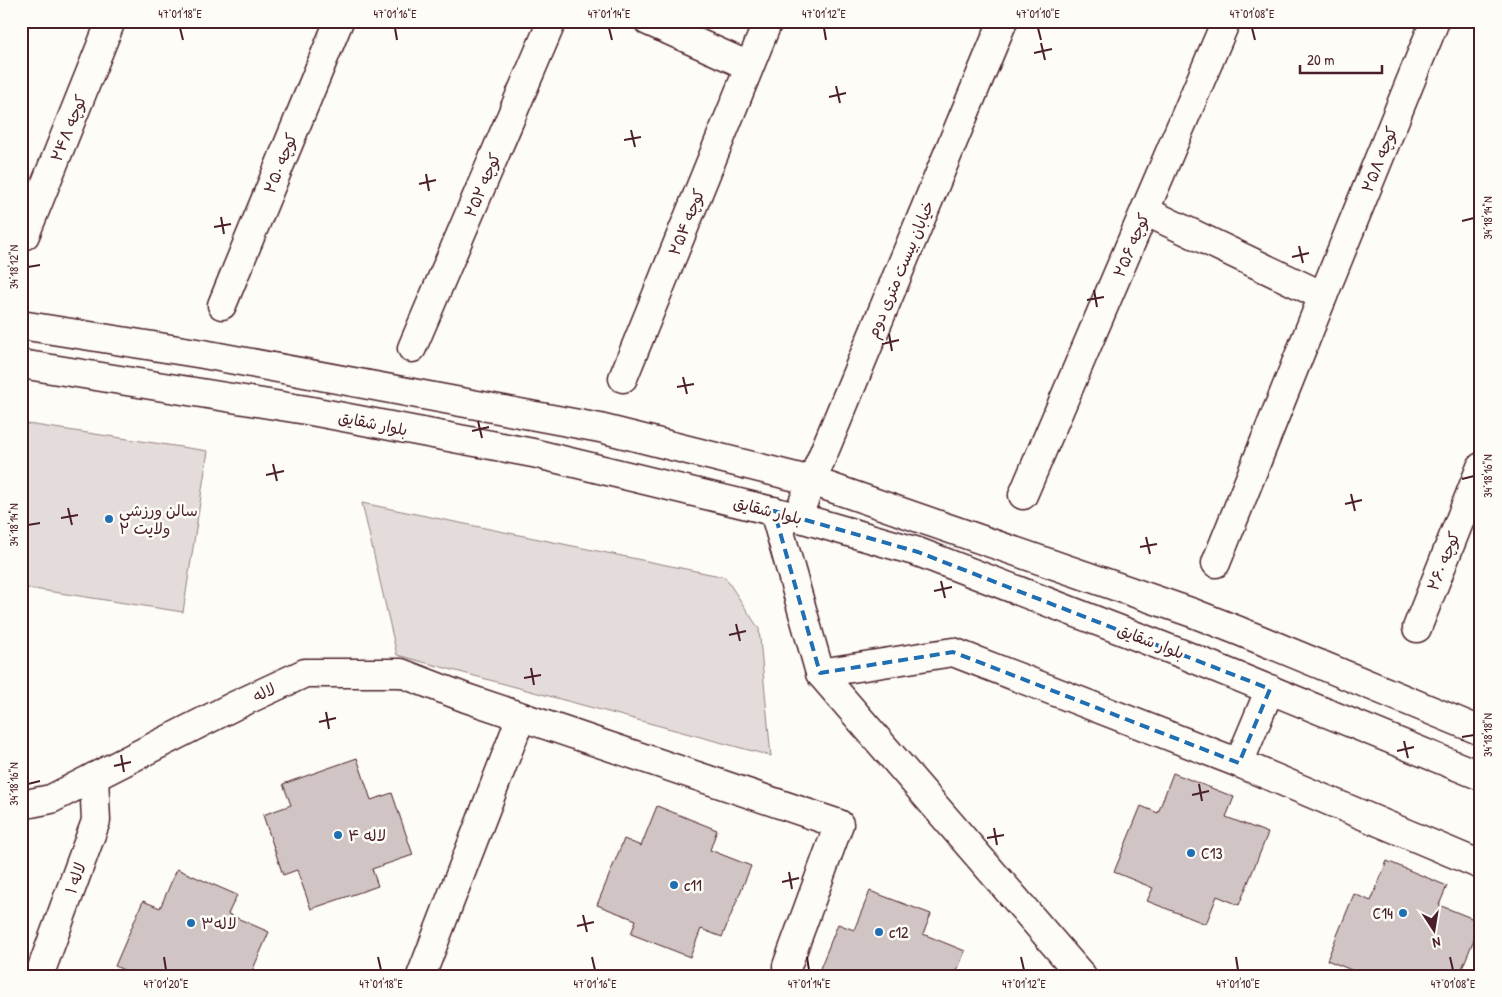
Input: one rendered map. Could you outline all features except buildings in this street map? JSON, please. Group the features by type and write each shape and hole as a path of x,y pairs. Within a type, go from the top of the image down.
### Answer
{"street":[{"name":"کوچه ۲۴۸","path":"25,234 110,21"},
{"name":"کوچه ۲۵۰","path":"222,305 339,21"},
{"name":"کوچه ۲۵۲","path":"412,348 552,21"},
{"path":"648,21 749,66"},
{"name":"کوچه ۲۵۴","path":"623,378 768,21"},
{"name":"خیابان بیست متری دوم","path":"786,514 812,481 1003,21"},
{"name":"کوچه ۲۵۶","path":"1023,495 1226,21"},
{"name":"کوچه ۲۵۸","path":"1216,563 1436,21"},
{"path":"1145,211 1323,296"},
{"path":"21,325 203,354 591,426 812,481 1193,613 1481,731"},
{"name":"بلوار شقایق","path":"21,364 306,410 524,451 786,514 918,552 1171,649 1481,776"},
{"name":"کوچه ۲۶۰","path":"1417,628 1481,467"},
{"path":"786,514 820,673 1082,976"},
{"path":"820,673 953,652 1239,763 1481,865"},
{"name":"لاله","path":"21,805 51,799 305,672 401,673 521,717 838,824 787,966"},
{"path":"1239,763 1270,689"},
{"path":"422,976 521,717"},
{"name":"لاله ۱","path":"39,976 96,821 94,777"}],"highlighted area":[{"path":"774,511 918,552 1270,689 1239,763 953,652 820,673"}],"shaded area":[{"name":"سالن ورزشی ولایت ۲","path":"21,423 208,451 183,612 21,587"},
{"path":"362,503 725,577 759,629 771,756 397,655"}],"place":[{"name":"سالن ورزشی ولایت ۲","path":"109,519"},
{"name":"لاله ۴","path":"338,835"},
{"name":"C13","path":"1191,853"},
{"name":"c11","path":"674,885"},
{"name":"C14","path":"1403,913"},
{"name":"لاله۳","path":"191,923"},
{"name":"c12","path":"879,932"}]}
